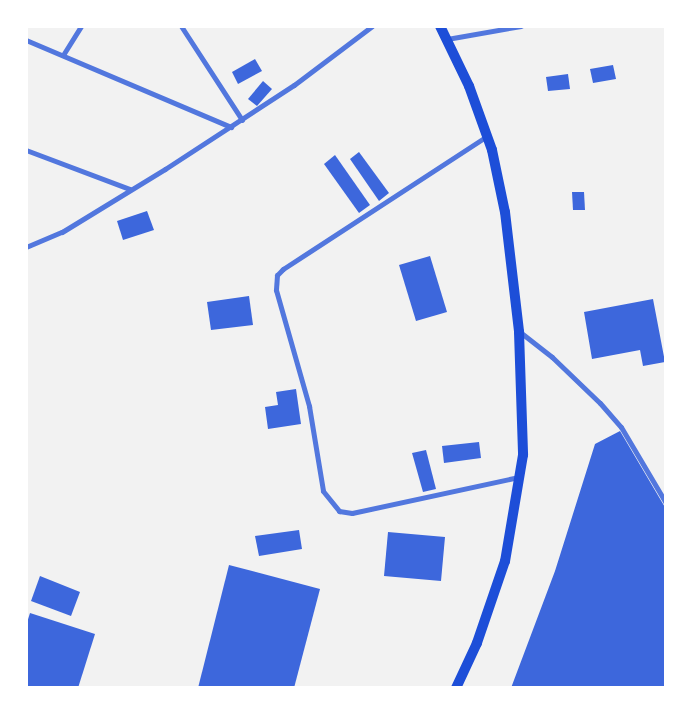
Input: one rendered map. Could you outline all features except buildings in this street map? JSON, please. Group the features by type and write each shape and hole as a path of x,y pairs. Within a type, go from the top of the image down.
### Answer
{"main road":[{"path":"440,26 470,86 488,136 505,212 519,332 522,455 505,561 477,643 456,688"}],"street":[{"path":"63,55 81,26"},
{"path":"181,26 242,120"},
{"path":"26,247 62,232 242,120 372,26"},
{"path":"446,39 521,26"},
{"path":"26,40 231,127"},
{"path":"488,136 283,269 277,275 276,290 309,406 322,491 339,511 352,513 519,477"},
{"path":"26,150 130,189"},
{"path":"519,332 552,357 600,403 621,428 666,503"}]}
